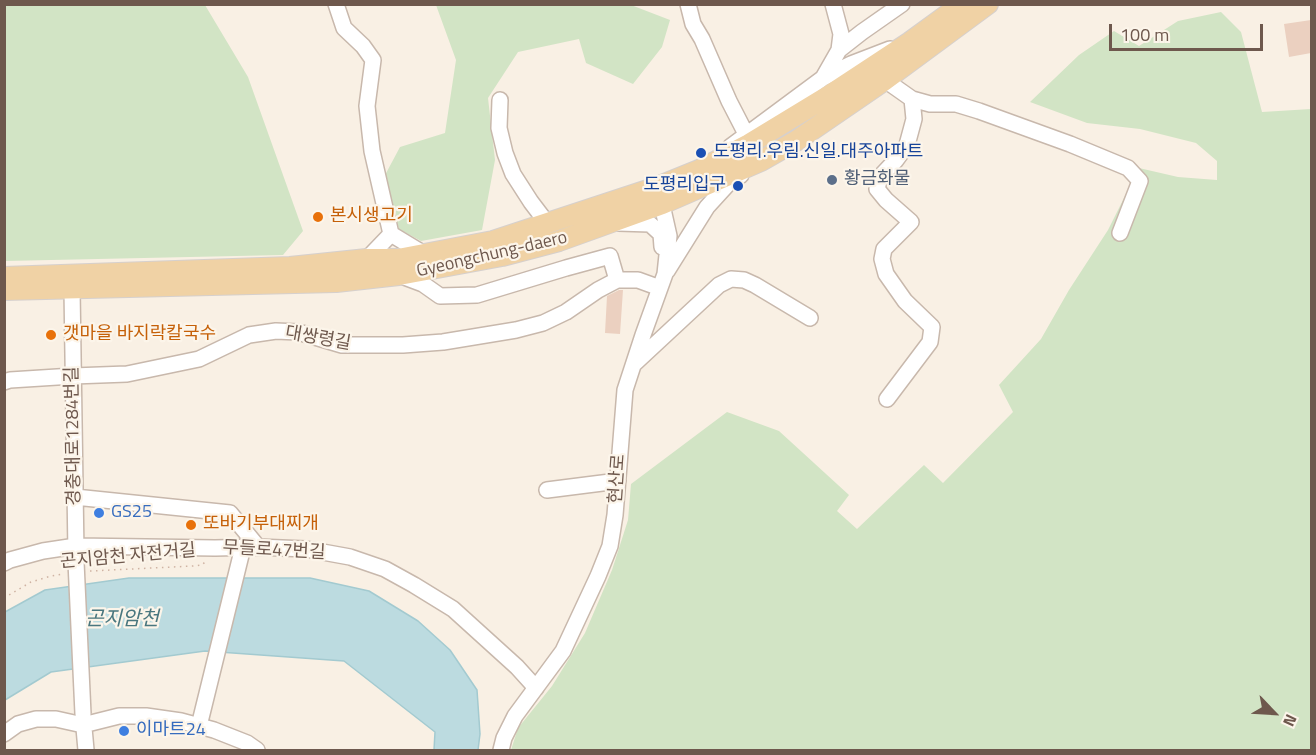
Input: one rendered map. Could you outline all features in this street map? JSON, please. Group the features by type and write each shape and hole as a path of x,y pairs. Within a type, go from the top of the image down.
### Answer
{"main road":[{"name":"Gyeongchung-daero","path":"4,277 73,282 326,282 399,275 502,256 559,241 612,222 660,196 699,170 749,144 828,96 910,42 962,4"},
{"name":"Gyeongchung-daero","path":"4,290 73,282 291,267 367,259 398,259 493,241 548,223 660,196 761,160 796,141 885,80 988,4"}],"street":[{"path":"336,4 344,28 374,60 367,106 372,151 391,234 424,254"},
{"path":"688,4 693,24 746,134"},
{"path":"832,4 841,34 839,50"},
{"path":"823,78 839,50 902,4"},
{"path":"699,170 823,78 851,64 910,42"},
{"path":"885,80 912,99 930,104 956,104 979,111 1128,168 1140,181 1120,233"},
{"path":"887,399 930,342 932,327 905,302 886,274 882,259 884,249 911,222 877,189 880,177 907,145 914,119 912,99"},
{"path":"500,100 499,128 513,174 548,223"},
{"path":"663,281 707,207 728,184 761,160"},
{"name":"현산로","path":"501,750 515,716 563,651 598,576 609,546 615,515 625,390 663,281 669,236 660,196"},
{"path":"612,222 650,224 661,234 663,281"},
{"path":"367,259 391,234"},
{"path":"399,275 423,284 440,296 477,295 610,256 617,280 663,281"},
{"path":"632,366 719,285 731,279 744,280 755,285 810,318"},
{"name":"대쌍령길","path":"4,382 127,374 199,358 249,335 276,331 298,332 342,345 359,346 443,342 516,330 543,323 566,312 617,280"},
{"name":"경충대로1284번길","path":"73,282 76,546 81,566 83,719"},
{"path":"548,490 618,481"},
{"path":"75,497 230,513 247,550 200,723"},
{"name":"무들로47번길","path":"6,560 76,546 306,549 350,557 385,569 453,609 517,667 536,688"},
{"path":"517,667 537,672 551,667"},
{"path":"517,667 524,685 521,708"},
{"path":"4,734 18,724 36,719 146,716 200,723 247,743 257,750"},
{"path":"83,719 86,750"}],"path":[{"name":"곤지암천 자전거길","path":"81,566 202,565 210,558 215,548"},
{"name":"곤지암천 자전거길","path":"4,598 31,582 63,574"}],"green space":[{"path":"4,5 205,5 248,77 303,231 283,255 5,261"},
{"path":"436,5 631,5 670,20 662,47 633,84 586,63 579,39 518,52 488,98 495,160 482,230 421,241 399,229 384,177 400,147 445,133 456,60"},
{"path":"1221,12 1241,32 1262,112 1311,109 1311,750 511,750 518,728 552,686 585,633 612,570 628,520 631,484 727,412 779,431 849,495 837,511 857,529 924,465 943,483 1013,412 999,385 1041,339 1069,290 1108,230 1139,168 1178,177 1217,180 1217,161 1196,143 1140,129 1087,123 1030,102 1079,55 1114,31 1139,46 1178,21"}],"water":[{"name":"곤지암천","path":"129,578 310,578 369,591 418,621 450,650 477,690 480,734 478,750 434,750 435,732 344,661 205,651 51,672 5,700 5,612 45,590"}],"building":[{"path":"1311,20 1311,53 1289,57 1284,24"},
{"path":"623,290 620,334 605,333 607,296"}],"place":[{"name":"도평리.우림.신일.대주아파트","path":"701,153"},
{"name":"황금화물","path":"832,180"},
{"name":"도평리입구","path":"738,186"},
{"name":"본시생고기","path":"318,217"},
{"name":"갯마을 바지락칼국수","path":"51,335"},
{"name":"GS25","path":"99,513"},
{"name":"또바기부대찌개","path":"191,525"},
{"name":"이마트24","path":"124,731"}]}
